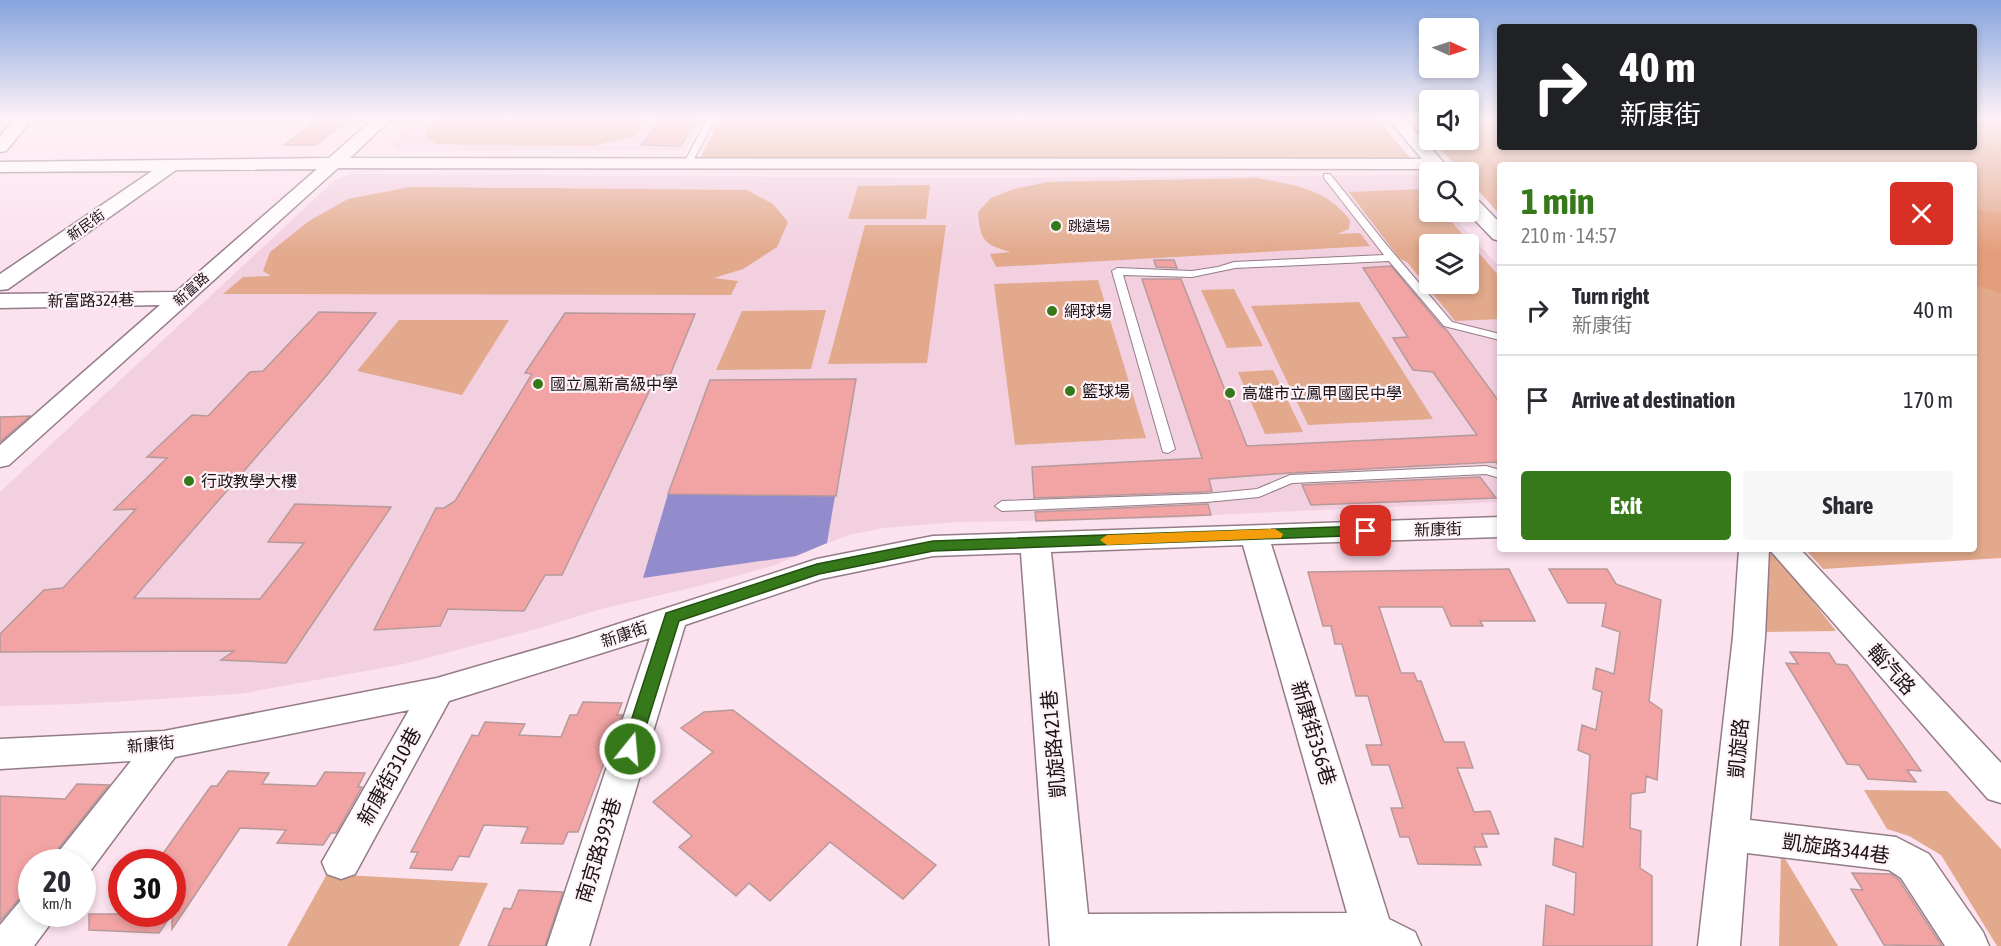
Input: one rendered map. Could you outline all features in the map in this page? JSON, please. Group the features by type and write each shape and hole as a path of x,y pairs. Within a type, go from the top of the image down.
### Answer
{"street":[{"path":"0,167 319,163"},
{"name":"新富路","path":"0,459 331,163"},
{"path":"710,163 1419,168"},
{"name":"新民街","path":"0,284 172,165"},
{"path":"1479,213 1497,232"},
{"name":"新富路324巷","path":"5,305 181,298"},
{"name":"新康街","path":"0,754 164,745 437,691 580,650 817,569 933,546 1497,527"},
{"name":"新康街356巷","path":"1254,535 1386,939"},
{"name":"凱旋路421巷","path":"1035,542 1071,939"},
{"name":"凱旋路","path":"1719,946 1749,637 1754,552"},
{"name":"輜汽路","path":"1787,552 2001,789"},
{"name":"南京路393巷","path":"568,946 672,617"},
{"name":"新康街310巷","path":"341,862 437,691"},
{"path":"84,849 164,745"},
{"name":"凱旋路344巷","path":"1730,834 1896,854 1916,866 1968,946"},
{"path":"9,946 24,927"},
{"path":"1071,939 1386,939"}],"lane":[{"path":"1327,176 1381,245 1448,324 1497,336"},
{"path":"1168,449 1117,271 1154,274 1219,272 1234,265 1394,258"},
{"path":"1002,506 1217,498 1259,494 1290,479 1486,470 1497,473"}],"shaded area":[{"path":"1479,163 1497,163 1497,212 1479,191"},
{"path":"1977,163 2001,163 2001,558 1823,569 1808,552 1977,552"},
{"name":"國立鳳新高級中學","path":"351,174 962,178 1416,175 1419,178 1419,222 1458,222 1469,234 1419,234 1419,294 1479,294 1479,245 1497,265 1497,502 1180,518 959,522 883,528 848,535 772,566 601,609 404,664 239,694 78,704 0,706 0,492 336,179"},
{"path":"1257,178 1296,186 1320,194 1341,209 1350,220 1349,229 1337,234 1360,233 1370,246 996,267 990,254 1011,252 989,244 980,229 978,212 991,198 1014,189 1048,182"},
{"path":"930,185 926,219 848,219 858,186"},
{"path":"410,187 747,190 773,204 788,222 777,247 743,269 714,278 738,281 731,295 223,294 243,277 271,276 263,271 270,252 309,221 348,199"},
{"path":"1419,189 1419,222 1452,222 1462,234 1419,234 1419,277 1407,262 1400,259 1349,192"},
{"path":"1977,209 2001,213 2001,293 1977,286"},
{"path":"865,225 946,225 927,363 828,364"},
{"path":"1479,253 1497,274 1497,319 1455,321 1433,294 1479,294"},
{"name":"籃球場","path":"1098,280 1146,438 1015,445 994,284"},
{"path":"1234,289 1263,346 1227,348 1201,290"},
{"path":"1359,302 1433,419 1308,425 1251,306"},
{"path":"826,310 811,369 716,370 742,311"},
{"path":"399,320 509,320 462,395 357,371"},
{"path":"1273,370 1303,432 1265,434 1238,372"},
{"path":"668,494 835,496 827,543 796,556 643,578"},
{"path":"1769,552 1774,552 1836,631 1766,632"},
{"path":"1864,790 1947,791 2001,849 2001,946 1997,946 1941,855 1909,836 1887,829"},
{"path":"1781,852 1838,946 1779,946"},
{"path":"327,874 488,883 459,946 287,946"}],"building":[{"path":"1154,260 1174,260 1177,268 1156,267"},
{"path":"1391,266 1446,329 1497,399 1497,464 1209,479 1212,491 1204,492 1034,498 1032,467 1202,458 1142,279 1181,279 1247,446 1477,435 1433,372 1413,370 1393,338 1408,337 1363,268"},
{"name":"行政教學大樓","path":"319,312 376,313 327,375 134,598 260,599 304,543 268,542 295,504 391,507 286,663 221,660 234,651 0,652 0,634 44,590 63,588 136,509 114,510 167,458 147,457 192,415 208,416 250,372 263,371"},
{"path":"565,313 695,314 670,375 657,375 562,575 545,575 524,611 448,609 440,626 374,630 436,508 444,508 455,501 532,374 525,373"},
{"path":"856,379 836,496 668,494 710,380"},
{"path":"30,416 0,442 0,417"},
{"path":"1480,477 1496,498 1311,505 1302,485"},
{"path":"1208,504 1211,515 1036,521 1035,512"},
{"path":"1509,569 1535,621 1480,621 1483,626 1451,626 1443,607 1379,607 1401,673 1414,673 1417,681 1421,681 1444,742 1464,742 1473,768 1457,768 1474,812 1490,811 1499,834 1482,834 1487,847 1474,847 1481,865 1418,864 1409,837 1400,837 1391,808 1403,808 1389,765 1372,765 1366,745 1382,745 1368,696 1356,696 1342,644 1335,644 1331,626 1323,626 1308,572"},
{"path":"1549,569 1607,569 1616,584 1661,600 1649,701 1662,710 1657,780 1646,776 1645,792 1631,794 1630,828 1641,831 1640,868 1652,876 1652,946 1543,946 1546,905 1574,915 1576,873 1553,865 1555,838 1583,847 1590,755 1578,750 1582,725 1596,730 1602,692 1593,689 1596,668 1614,674 1620,632 1602,626 1606,603 1568,603"},
{"path":"1790,652 1829,653 1836,664 1847,665 1921,771 1907,770 1916,782 1868,779 1859,765 1847,764 1786,663 1798,664"},
{"path":"583,702 622,703 617,715 622,715 578,832 568,832 563,844 521,843 528,827 484,825 469,857 459,856 452,870 410,868 418,852 411,852 472,735 478,736 485,722 525,724 519,735 561,737 570,715 577,715"},
{"path":"733,710 936,865 903,899 830,842 770,901 749,883 736,896 679,847 692,836 653,802 713,752 681,728 704,712"},
{"path":"228,771 269,773 262,784 316,786 325,772 365,773 358,787 362,787 336,833 331,833 323,845 277,843 286,830 240,828 186,908 186,849 166,849 211,786 217,786"},
{"path":"77,784 109,785 58,849 18,849 18,900 0,921 0,796 65,799"},
{"path":"1852,873 1891,874 1899,880 1942,946 1884,945 1851,889 1863,890"},
{"path":"519,890 563,892 545,946 488,946 504,908 511,909"},
{"path":"96,914 108,914 108,927 163,927 159,933 89,930 89,927 96,927"}],"slow traffic":[{"path":"1107,540 1275,534"}],"place":[{"name":"跳遠場","path":"1056,226"},
{"name":"網球場","path":"1052,311"},
{"name":"國立鳳新高級中學","path":"538,384"},
{"name":"籃球場","path":"1070,391"},
{"name":"高雄市立鳳甲國民中學","path":"1230,393"},
{"name":"行政教學大樓","path":"189,481"}],"route":[{"path":"630,749 672,617 817,569 933,546 1366,531"}]}
